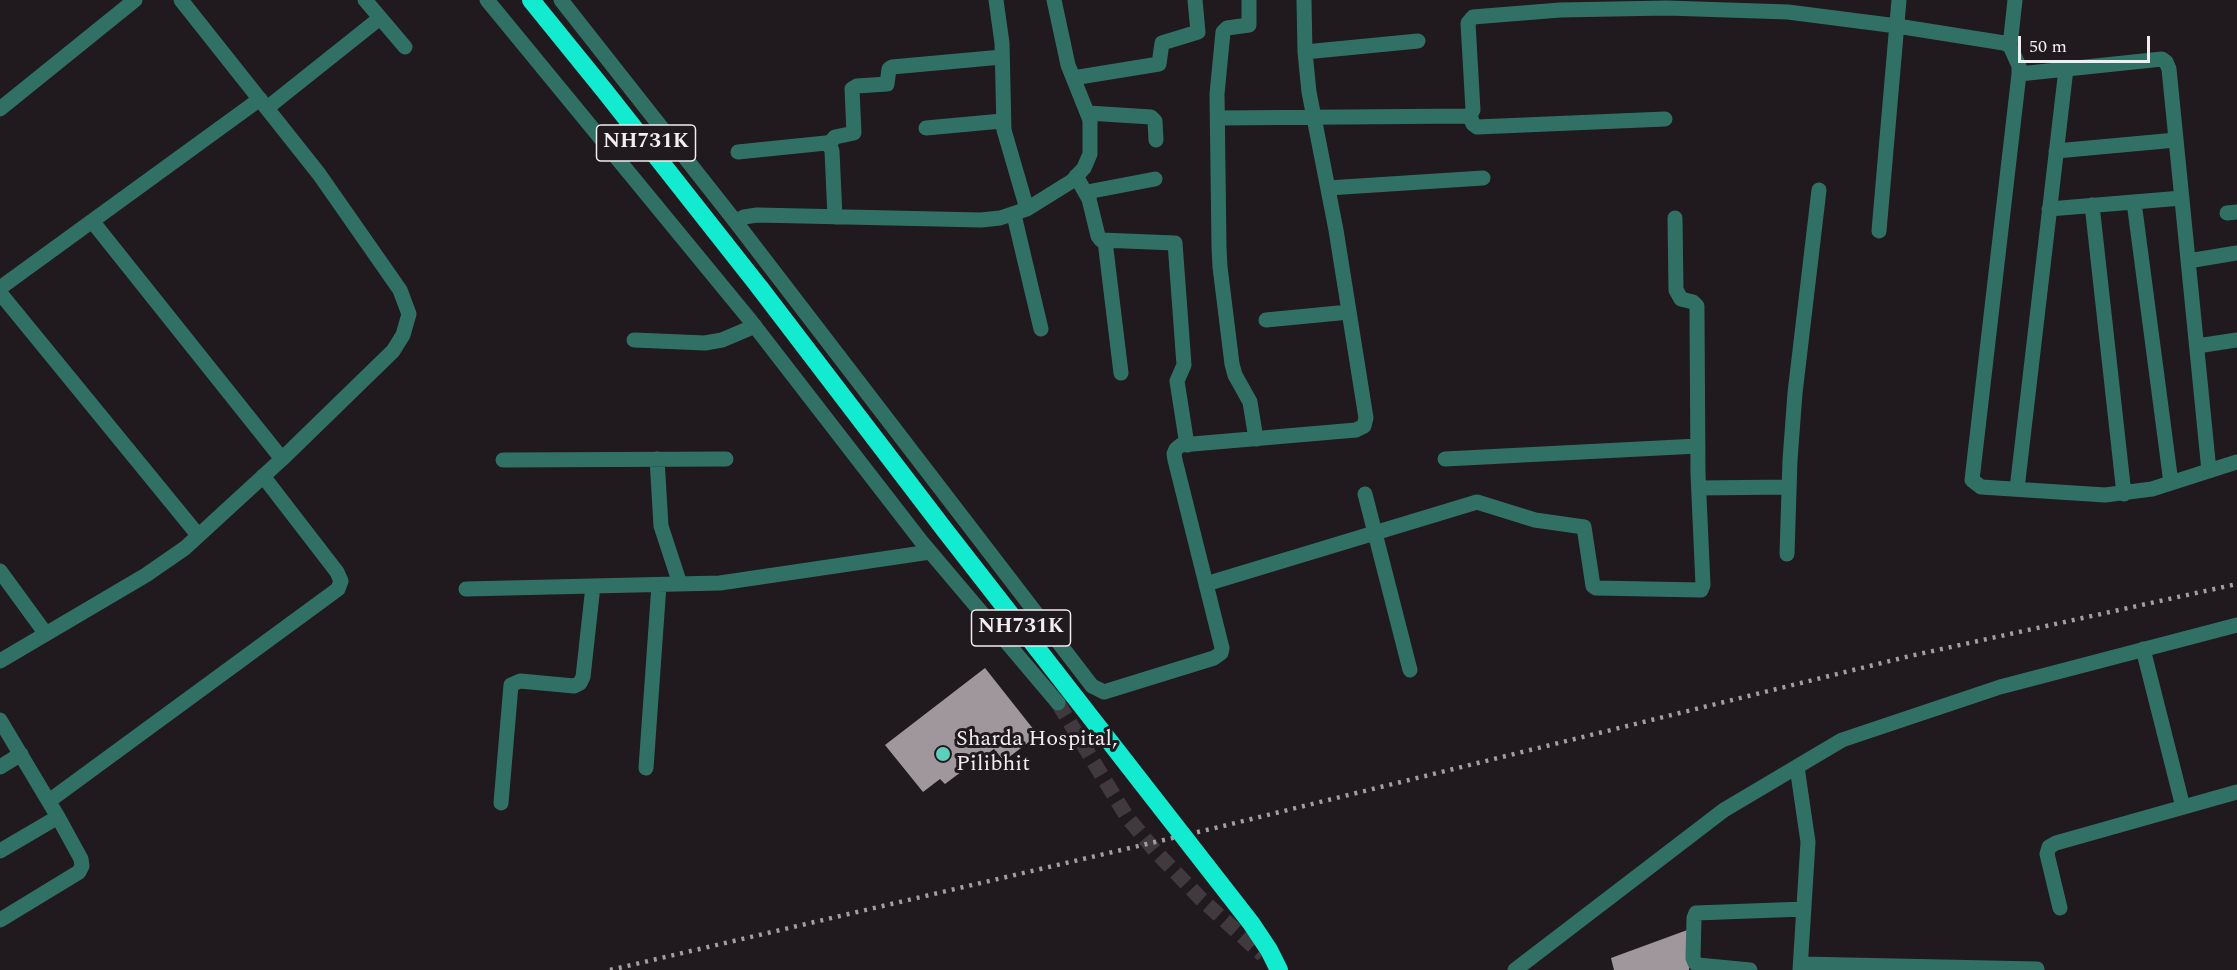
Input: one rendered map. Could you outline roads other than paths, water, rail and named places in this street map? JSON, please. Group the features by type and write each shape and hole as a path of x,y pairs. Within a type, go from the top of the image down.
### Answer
{"highway":[{"name":"NH731K","path":"531,0 760,288 944,530 1251,922 1269,950 1277,970"}],"street":[{"path":"0,109 135,0"},
{"path":"365,0 405,47"},
{"path":"487,0 755,326 930,552 1058,703"},
{"path":"561,0 735,221 1092,687 1104,692 1219,656 1222,648 1174,460 1176,449 1181,445 1356,430 1364,426 1366,418 1349,312 1314,118 1305,52 1304,0"},
{"path":"996,0 1002,57 1002,121 1041,329"},
{"path":"735,221 757,214 981,220 1020,212 1076,176 1084,168 1090,154 1090,120 1065,52 1054,0"},
{"path":"1073,78 1159,64 1162,42 1198,32 1194,0"},
{"path":"1249,0 1249,25 1227,28 1223,32 1218,81 1220,267 1232,364 1235,375 1250,402 1256,439"},
{"path":"1879,231 1899,0"},
{"path":"2015,0 2010,46 2019,66 2019,74 1972,480 1981,487 2104,495 2124,494 2171,483 2237,462"},
{"path":"0,661 160,566 198,536 282,459 393,351 404,335 409,314 400,290 319,174 185,2"},
{"path":"1665,119 1477,127 1470,116 1473,110 1468,23 1473,17 1560,10 1705,5 1788,6 2010,46"},
{"path":"0,288 380,18"},
{"path":"1305,52 1418,41"},
{"path":"828,145 836,136 854,133 852,90 858,86 887,84 889,69 892,67 1002,57"},
{"path":"2019,74 2162,58 2169,69 2209,471"},
{"path":"2017,489 2066,69"},
{"path":"1088,113 1151,117 1155,122 1156,140"},
{"path":"1218,118 1470,116"},
{"path":"926,128 1002,121"},
{"path":"2056,151 2176,140"},
{"path":"738,152 825,143 828,145 832,151 835,217"},
{"path":"1076,176 1087,192 1098,236 1105,241 1175,243 1184,364 1178,381 1187,445"},
{"path":"1328,188 1483,178"},
{"path":"1087,192 1155,179"},
{"path":"1787,554 1795,393 1819,190"},
{"path":"2049,209 2182,198"},
{"path":"2134,202 2171,483"},
{"path":"2092,205 2124,494"},
{"path":"1206,584 1477,502 1535,520 1584,527 1593,586 1596,588 1701,590 1703,585 1698,446 1697,306 1681,299 1676,290 1675,218"},
{"path":"92,221 282,459"},
{"path":"1105,241 1121,373"},
{"path":"2188,261 2237,253"},
{"path":"0,293 198,536"},
{"path":"1266,320 1349,312"},
{"path":"634,340 705,343 723,340 755,326"},
{"path":"2196,346 2237,340"},
{"path":"1445,459 1698,446"},
{"path":"657,459 661,526 680,584"},
{"path":"503,460 726,459"},
{"path":"49,801 338,589 341,581 337,572 263,476"},
{"path":"1699,488 1789,487"},
{"path":"1365,494 1410,670"},
{"path":"466,589 740,581 930,552"},
{"path":"0,571 46,634"},
{"path":"646,768 659,585"},
{"path":"501,803 511,686 520,681 574,686 580,683 583,677 593,586"},
{"path":"1524,967 1724,810 1842,740 2000,687 2237,625"},
{"path":"2143,650 2183,807"},
{"path":"0,720 58,817 81,859 82,866 79,872 0,920"},
{"path":"0,767 21,754"},
{"path":"1797,767 1808,842 1800,967 2037,969"},
{"path":"2060,908 2047,854 2049,846 2237,792"},
{"path":"0,851 58,817"},
{"path":"1750,970 1695,963 1693,958 1696,913 1804,909"},
{"path":"1263,956 1277,970"}],"tunnel":[{"path":"1058,703 1127,817 1157,853 1201,899 1263,955"}],"railway":[{"path":"610,970 1215,828 1910,656 2237,584"}],"place":[{"name":"Sharda Hospital, Pilibhit","path":"943,754"}]}
